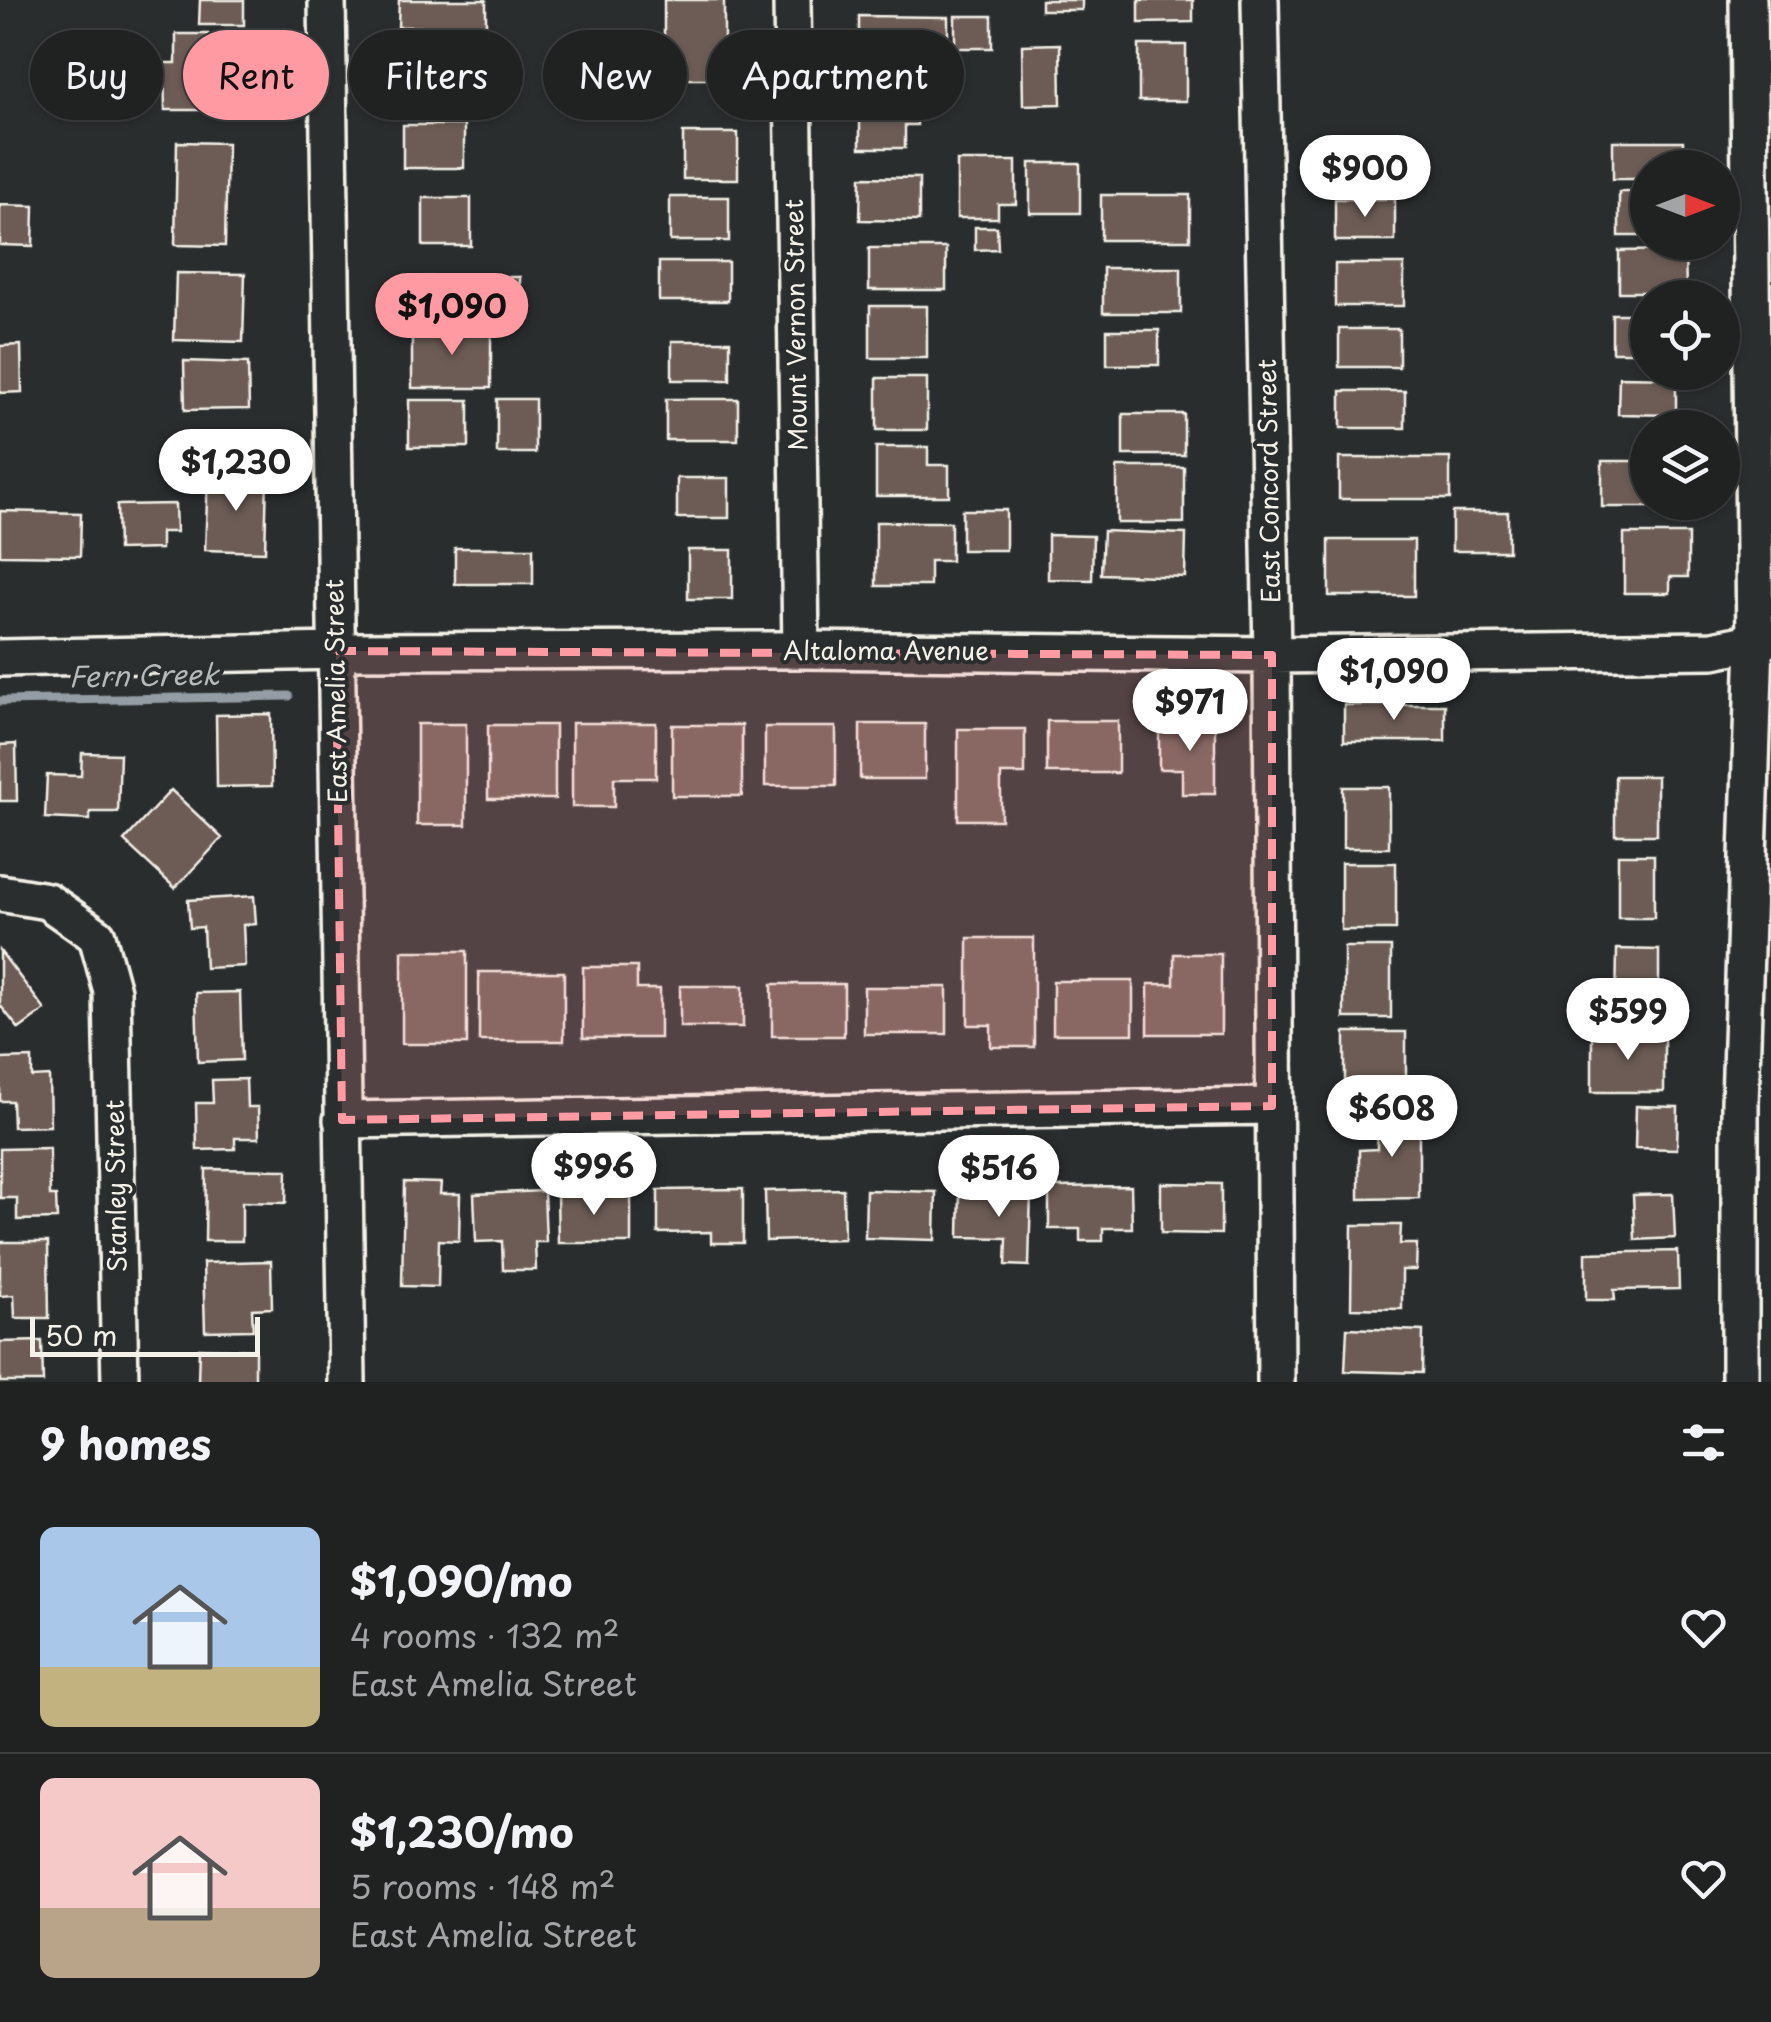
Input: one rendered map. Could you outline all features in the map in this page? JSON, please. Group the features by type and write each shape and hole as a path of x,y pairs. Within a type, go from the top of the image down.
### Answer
{"street":[{"name":"East Amelia Street","path":"327,0 347,1382"},
{"name":"Mount Vernon Street","path":"792,0 801,650"},
{"name":"East Concord Street","path":"1260,0 1272,655 1276,1382"},
{"path":"1740,1382 1755,1271 1740,1103 1758,934 1763,639 1761,349 1748,0"},
{"name":"Altaloma Avenue","path":"0,658 336,651 1272,655 1713,650 1763,639"},
{"name":"Stanley Street","path":"0,894 46,901 97,936 112,990 120,1382"},
{"path":"342,1120 1272,1106"}],"highlighted area":[{"path":"336,651 1272,655 1272,1106 342,1120"}],"building":[{"path":"200,0 244,0 244,25 199,25"},
{"path":"399,0 486,0 486,26 398,27"},
{"path":"664,0 724,0 724,30 707,30 707,79 687,79 687,30 664,30"},
{"path":"1041,0 1082,0 1082,10 1041,10"},
{"path":"1139,0 1193,0 1193,22 1139,23"},
{"path":"859,16 948,17 948,30 859,30"},
{"path":"955,16 992,16 992,48 964,48 964,30 955,30"},
{"path":"176,34 183,34 183,110 165,110 164,63 176,63"},
{"path":"1060,44 1061,104 1023,105 1022,45"},
{"path":"1139,45 1186,45 1186,101 1139,101"},
{"path":"860,120 917,120 917,125 905,125 905,148 860,148"},
{"path":"403,125 464,125 464,168 403,168"},
{"path":"683,133 738,133 738,179 683,179"},
{"path":"1364,140 1401,140 1401,182 1364,182"},
{"path":"1613,141 1683,141 1683,150 1630,150 1630,179 1613,179"},
{"path":"177,142 227,143 225,246 175,245"},
{"path":"957,161 1016,161 1016,204 998,204 998,218 957,218"},
{"path":"1030,163 1080,163 1080,213 1030,213"},
{"path":"861,177 919,178 919,221 860,220"},
{"path":"1619,192 1630,192 1630,236 1619,236"},
{"path":"1101,195 1190,195 1190,240 1101,240"},
{"path":"670,197 729,197 729,241 670,241"},
{"path":"423,198 471,198 471,246 423,246"},
{"path":"1335,199 1395,199 1395,241 1335,241"},
{"path":"0,205 34,206 33,246 0,245"},
{"path":"975,227 997,227 998,249 975,250"},
{"path":"869,248 946,248 946,290 869,290"},
{"path":"1619,251 1630,251 1630,260 1685,260 1686,280 1630,280 1630,292 1619,292"},
{"path":"659,262 728,262 728,301 659,301"},
{"path":"1335,264 1404,264 1404,306 1335,306"},
{"path":"1103,268 1181,268 1181,313 1103,313"},
{"path":"176,273 245,274 243,342 174,340"},
{"path":"425,277 520,277 520,317 425,317"},
{"path":"870,306 927,306 927,358 870,358"},
{"path":"1612,314 1630,314 1630,352 1612,352"},
{"path":"412,329 491,329 491,388 412,388"},
{"path":"1339,329 1399,329 1399,367 1339,367"},
{"path":"1107,330 1159,330 1159,365 1107,365"},
{"path":"672,341 730,341 730,380 672,380"},
{"path":"21,345 22,392 0,393 0,346"},
{"path":"184,361 248,363 249,409 185,410"},
{"path":"1619,377 1630,377 1630,390 1676,390 1676,410 1630,410 1630,414 1618,414"},
{"path":"877,378 927,378 927,430 877,430"},
{"path":"1341,391 1405,391 1405,428 1341,428"},
{"path":"497,399 535,399 535,453 497,453"},
{"path":"666,399 738,399 738,440 666,440"},
{"path":"409,400 469,400 469,447 409,447"},
{"path":"1123,414 1184,414 1184,455 1123,455"},
{"path":"876,447 928,447 928,465 949,465 949,496 876,496"},
{"path":"1339,458 1450,458 1450,499 1339,499"},
{"path":"1602,461 1630,461 1630,507 1602,507"},
{"path":"1117,467 1184,467 1184,523 1117,523"},
{"path":"208,476 267,477 265,552 205,550"},
{"path":"677,478 729,478 729,518 677,518"},
{"path":"175,504 176,532 161,532 161,549 118,550 117,505"},
{"path":"962,510 1006,510 1006,550 962,550"},
{"path":"0,511 81,513 80,556 0,555"},
{"path":"1452,512 1508,512 1508,551 1452,551"},
{"path":"876,522 951,522 951,561 930,561 930,586 876,586"},
{"path":"1103,531 1186,534 1185,577 1101,574"},
{"path":"1624,534 1688,534 1688,577 1670,577 1670,593 1624,593"},
{"path":"1048,535 1093,536 1092,580 1048,579"},
{"path":"1329,540 1414,540 1414,596 1329,596"},
{"path":"455,548 533,548 533,584 455,584"},
{"path":"688,550 732,550 732,599 688,599"},
{"path":"1344,705 1445,705 1445,741 1344,741"},
{"path":"271,714 272,786 217,787 216,715"},
{"path":"1047,721 1118,721 1118,773 1047,773"},
{"path":"1159,722 1215,722 1215,794 1182,794 1182,769 1159,769"},
{"path":"572,723 656,723 656,778 614,778 614,807 572,807"},
{"path":"417,724 466,724 466,825 417,825"},
{"path":"860,724 925,724 925,779 860,779"},
{"path":"488,725 555,725 555,799 488,799"},
{"path":"672,725 742,725 742,796 672,796"},
{"path":"765,727 836,727 836,786 765,786"},
{"path":"958,729 1025,729 1025,774 1001,774 1001,820 958,820"},
{"path":"16,744 17,801 0,801 0,745"},
{"path":"82,753 120,754 118,812 90,812 90,820 45,818 47,775 81,776"},
{"path":"1615,776 1657,776 1657,835 1615,835"},
{"path":"1343,787 1389,787 1389,848 1343,848"},
{"path":"171,790 222,838 175,888 124,841"},
{"path":"1618,855 1654,855 1654,918 1618,918"},
{"path":"1341,863 1396,863 1396,930 1341,930"},
{"path":"254,896 256,924 243,925 245,966 205,968 203,927 190,928 188,900"},
{"path":"968,938 1034,938 1034,1047 991,1047 991,1025 968,1025"},
{"path":"1344,947 1391,947 1391,1018 1344,1018"},
{"path":"1617,949 1659,950 1659,1010 1616,1010"},
{"path":"0,951 45,1010 19,1029 0,1005"},
{"path":"402,951 467,951 467,1044 402,1044"},
{"path":"1174,954 1221,954 1221,1034 1148,1034 1148,984 1174,984"},
{"path":"583,967 637,967 637,989 660,989 660,1038 583,1038"},
{"path":"479,972 564,972 564,1041 479,1041"},
{"path":"1053,981 1133,981 1133,1034 1053,1034"},
{"path":"772,984 844,984 844,1036 772,1036"},
{"path":"680,986 743,986 743,1027 680,1027"},
{"path":"864,987 947,987 947,1034 864,1034"},
{"path":"240,992 242,1060 198,1062 196,993"},
{"path":"1345,1032 1406,1032 1406,1101 1345,1101"},
{"path":"1592,1034 1664,1034 1664,1092 1592,1092"},
{"path":"32,1058 32,1077 49,1076 50,1126 13,1127 12,1101 0,1101 0,1059"},
{"path":"246,1079 247,1107 258,1107 259,1138 235,1138 235,1149 197,1150 196,1103 213,1103 212,1080"},
{"path":"1636,1106 1678,1107 1677,1149 1635,1148"},
{"path":"1377,1115 1419,1115 1419,1198 1359,1199 1359,1150 1377,1149"},
{"path":"49,1148 50,1196 56,1196 57,1219 17,1220 17,1198 0,1198 0,1149"},
{"path":"206,1169 287,1170 286,1203 242,1202 242,1241 205,1241"},
{"path":"404,1182 441,1183 440,1194 460,1194 459,1241 439,1240 438,1287 402,1286"},
{"path":"1161,1183 1221,1184 1221,1234 1161,1233"},
{"path":"1131,1186 1132,1228 1103,1228 1103,1241 1080,1241 1080,1229 1049,1229 1049,1187"},
{"path":"743,1189 743,1243 711,1243 711,1232 658,1233 658,1190"},
{"path":"843,1189 844,1239 766,1241 765,1191"},
{"path":"960,1189 1031,1190 1029,1266 1006,1265 1007,1238 959,1237"},
{"path":"866,1190 936,1192 935,1240 865,1238"},
{"path":"544,1191 546,1242 535,1242 536,1270 503,1270 502,1241 476,1242 474,1194"},
{"path":"557,1193 631,1193 631,1243 558,1243"},
{"path":"1673,1194 1675,1238 1635,1240 1633,1195"},
{"path":"1352,1225 1401,1225 1400,1244 1417,1244 1416,1270 1402,1270 1402,1309 1351,1308"},
{"path":"0,1242 48,1242 49,1318 15,1318 14,1295 0,1296"},
{"path":"1678,1251 1679,1289 1614,1290 1615,1300 1586,1300 1586,1253"},
{"path":"271,1261 272,1308 252,1309 253,1330 205,1331 203,1263"},
{"path":"1347,1328 1423,1331 1422,1373 1345,1371"},
{"path":"42,1341 43,1382 0,1382 0,1342"},
{"path":"199,1348 255,1350 255,1382 198,1382"}],"waterway":[{"name":"Fern Creek","path":"0,701 289,696"}]}
